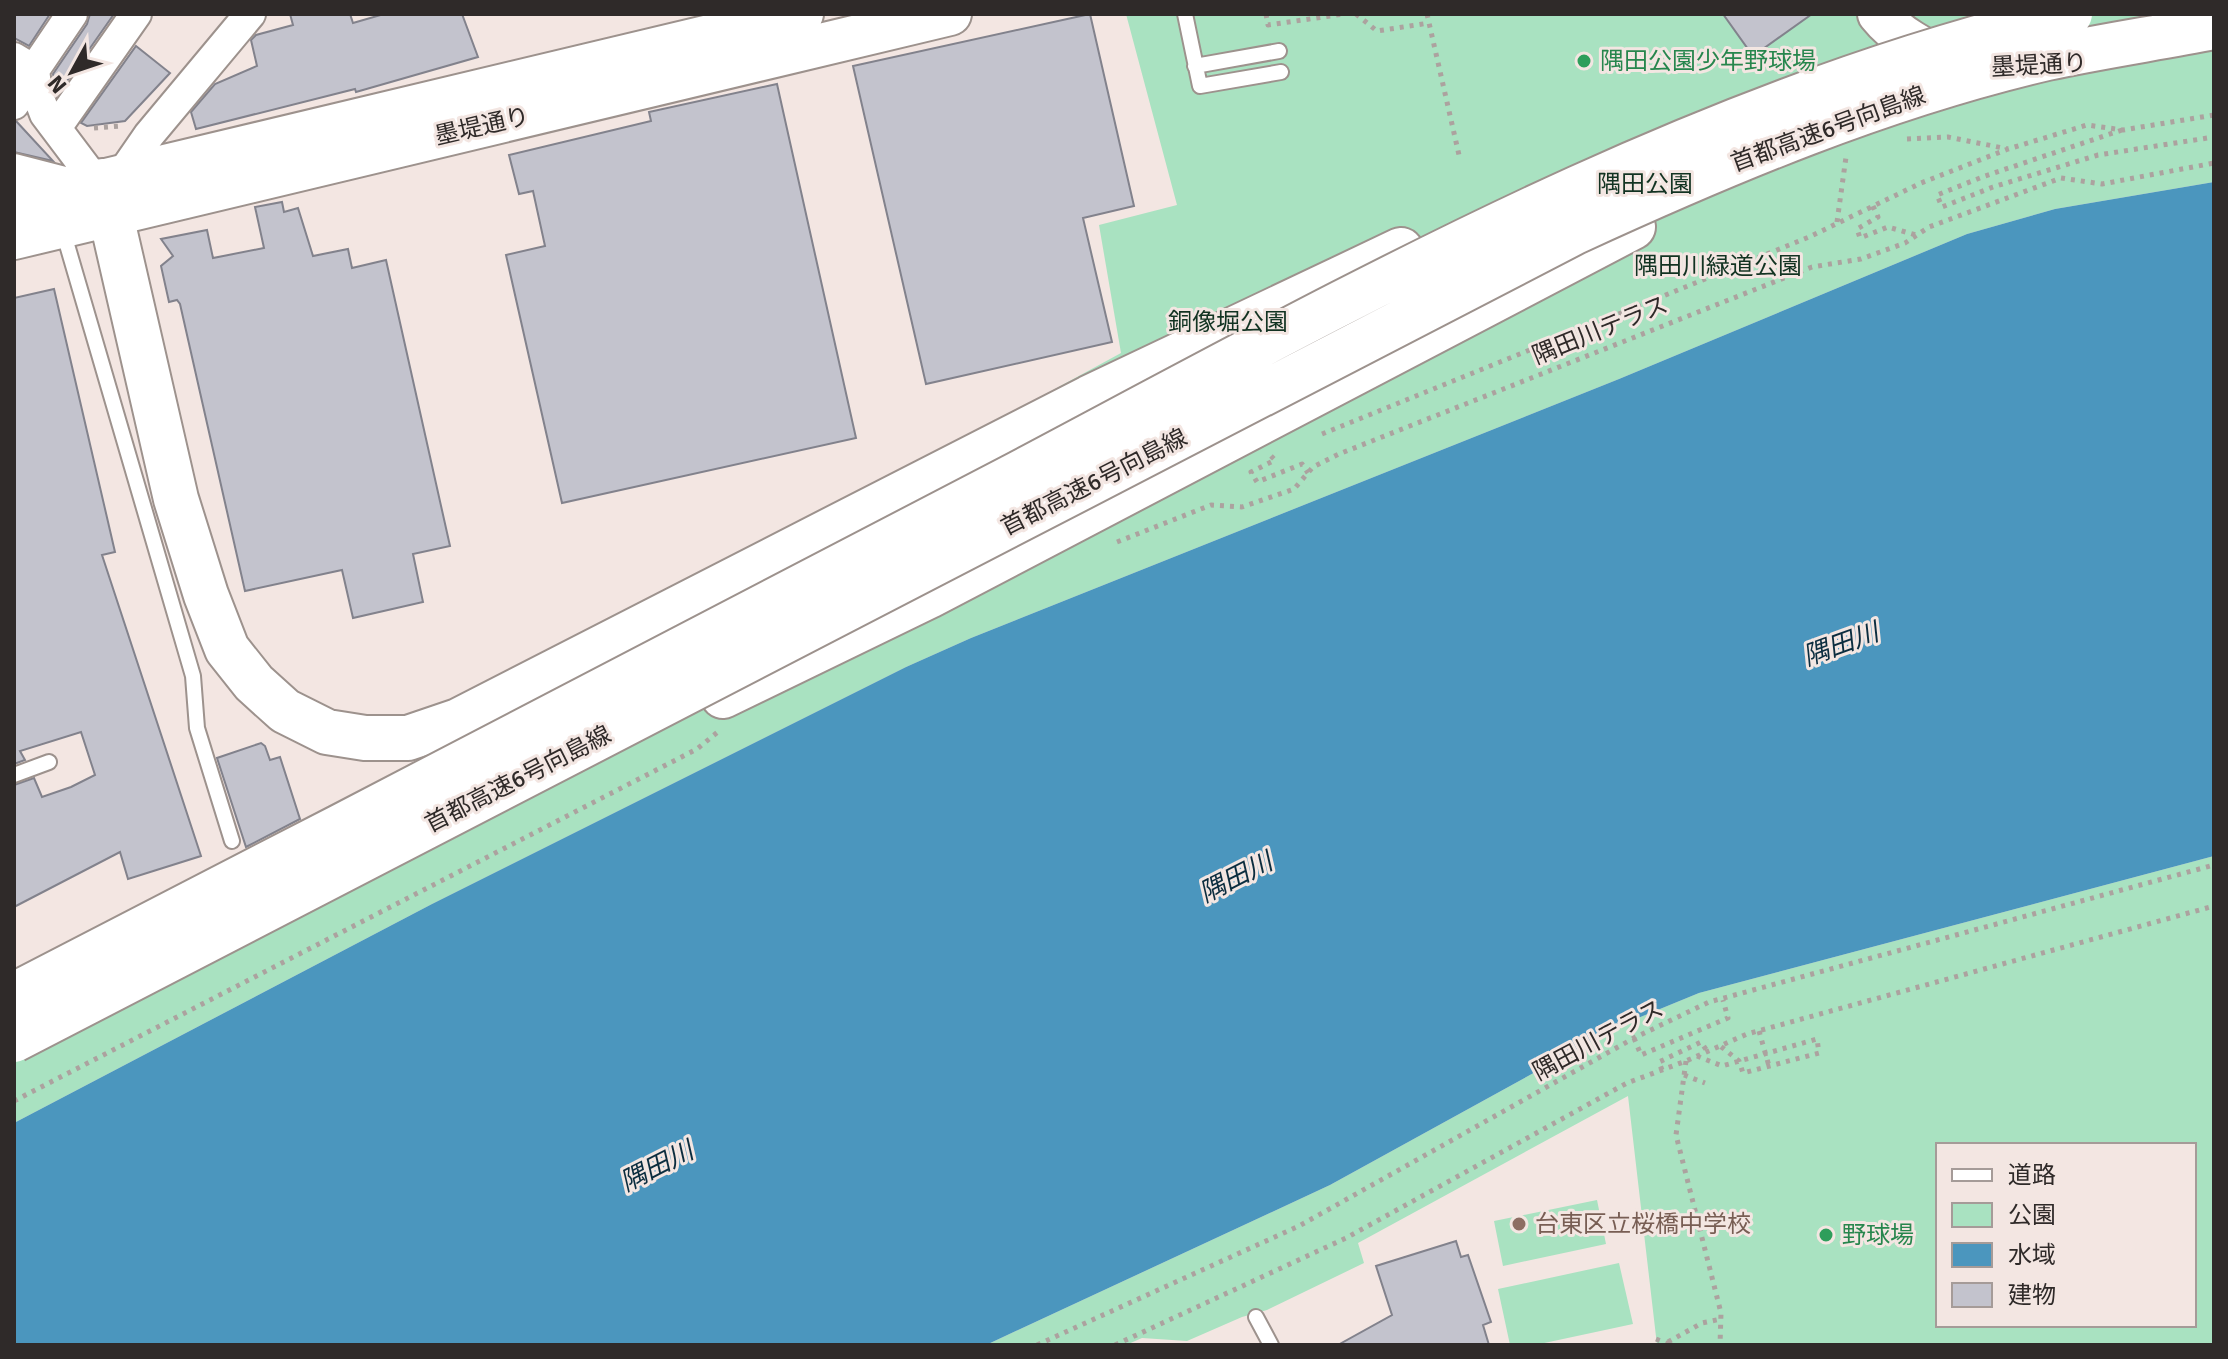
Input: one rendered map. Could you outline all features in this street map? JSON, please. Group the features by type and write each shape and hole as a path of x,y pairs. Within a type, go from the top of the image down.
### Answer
{"highway":[{"name":"首都高速6号向島線","path":"14,995 706,639 1415,266 1666,148 1832,84 2000,30 2070,14"},
{"name":"首都高速6号向島線","path":"14,1040 1575,232 1651,197 1809,133 1934,90 2047,58 2214,27"},
{"path":"315,884 462,822 929,596 1741,172 1840,134 1981,87 2065,67"},
{"path":"105,199 176,499 206,595 227,649 254,683 285,711 327,732 365,738 408,738 458,721 1089,398 1387,257 1666,148"}],"main road":[{"name":"墨堤通り","path":"14,238 62,227 105,199 802,14"},
{"name":"墨堤通り","path":"14,202 105,199 950,14"},
{"name":"墨堤通り","path":"1879,14 1889,27 1915,46 1958,66 1996,72 2065,67 2214,44"}],"street":[{"path":"14,104 24,64 72,14"},
{"path":"56,128 136,14"},
{"path":"105,199 149,135 250,14"},
{"path":"24,64 45,114 105,199"},
{"path":"14,169 105,199"}],"lane":[{"path":"1185,14 1200,86 1281,72"},
{"path":"1195,66 1279,51"},
{"path":"62,227 193,676 197,728 232,841"},
{"path":"14,775 49,762"},
{"path":"1256,1317 1271,1345"}],"path":[{"path":"1266,14 1268,25 1344,14"},
{"path":"1356,14 1377,31 1429,23"},
{"path":"1427,14 1459,155"},
{"path":"93,135 88,129 132,126"},
{"path":"2123,130 1937,195 1942,207 2098,155 2214,137"},
{"path":"1837,223 1847,148 1840,134"},
{"path":"1898,139 1948,137 2008,149"},
{"name":"隅田川テラス","path":"1108,546 1211,505 1242,507 1294,489 1313,467 1339,454 1812,267 1861,259 1905,243 1929,227 2061,178 2102,184 2214,163"},
{"path":"1873,206 1878,217 1857,229 1860,238 1888,227 1917,235"},
{"path":"1275,460 1251,472 1257,482 1302,464 1308,473"},
{"path":"14,1101 697,749 727,724"},
{"name":"隅田川テラス","path":"1037,1345 1299,1226 1634,1038 1709,1002 2214,865"},
{"path":"1115,1345 1346,1238 1627,1083 1719,1045 1759,1031 2214,906"},
{"path":"1634,1038 1641,1055 1674,1042 1728,1018 1723,1000"},
{"path":"1759,1031 1769,1066"},
{"path":"1696,1056 1722,1066 1739,1061 1766,1054 1817,1039 1819,1053 1743,1073 1739,1061 1719,1045"},
{"path":"1674,1042 1679,1052"},
{"path":"1662,1070 1659,1062 1701,1042 1707,1051"},
{"path":"1686,1061 1676,1135 1721,1319 1720,1345"},
{"path":"1684,1075 1705,1083"},
{"path":"1656,1339 1670,1344 1702,1323 1721,1319"}],"green space":[{"path":"1126,14 2214,14 2214,182 2055,209 1967,234 1619,379 971,638 906,667 432,904 14,1123 14,1024 462,794 427,732 1121,353 1099,225 1177,205"},
{"path":"2214,856 2214,1345 1657,1345 1628,1096 1358,1243 1364,1263 1267,1310 1242,1317 1187,1341 1142,1338 1126,1345 986,1345 1330,1185 1621,1025 1699,993"},
{"path":"1597,1200 1606,1244 1503,1266 1494,1221"},
{"path":"1619,1263 1633,1324 1535,1345 1510,1345 1498,1289"}],"water":[{"name":"隅田川","path":"2214,182 2214,856 1699,993 1621,1025 1330,1185 986,1345 14,1345 14,1123 432,904 906,667 971,638 1619,379 1967,234 2055,209"}],"building":[{"path":"14,14 50,14 29,46 14,38"},
{"path":"90,14 114,14 57,95 53,74 87,24"},
{"path":"290,14 350,14 353,23 384,14 462,14 478,57 356,92 355,89 196,129 191,112 215,84 257,66 251,40 256,35 293,25"},
{"path":"1090,14 1134,206 1083,218 1112,342 926,384 853,66"},
{"path":"1723,14 1812,14 1753,56"},
{"path":"136,46 170,73 125,121 87,126 81,123"},
{"path":"777,84 856,438 562,503 506,255 545,246 533,191 519,194 509,155 651,121 649,112"},
{"path":"16,121 53,161 14,152"},
{"path":"282,202 284,212 298,208 313,256 348,249 352,268 386,260 450,546 413,554 423,602 353,618 342,570 245,591 180,304 177,300 169,302 161,266 173,256 161,239 207,230 213,258 264,248 255,207"},
{"path":"54,289 115,552 102,555 201,856 128,879 120,852 14,907 14,785 34,778 42,797 95,775 81,732 20,751 25,760 14,764 14,298"},
{"path":"261,743 270,760 280,757 300,819 246,847 217,758"},
{"path":"1456,1241 1461,1257 1468,1255 1491,1322 1483,1325 1489,1345 1338,1345 1392,1315 1376,1266"}],"place":[{"name":"隅田公園少年野球場","path":"1584,61"},
{"name":"台東区立桜橋中学校","path":"1519,1224"},
{"name":"野球場","path":"1826,1235"}],"park label":[{"name":"隅田公園","path":"1645,184"},
{"name":"隅田川緑道公園","path":"1718,266"},
{"name":"銅像堀公園","path":"1228,322"}]}
